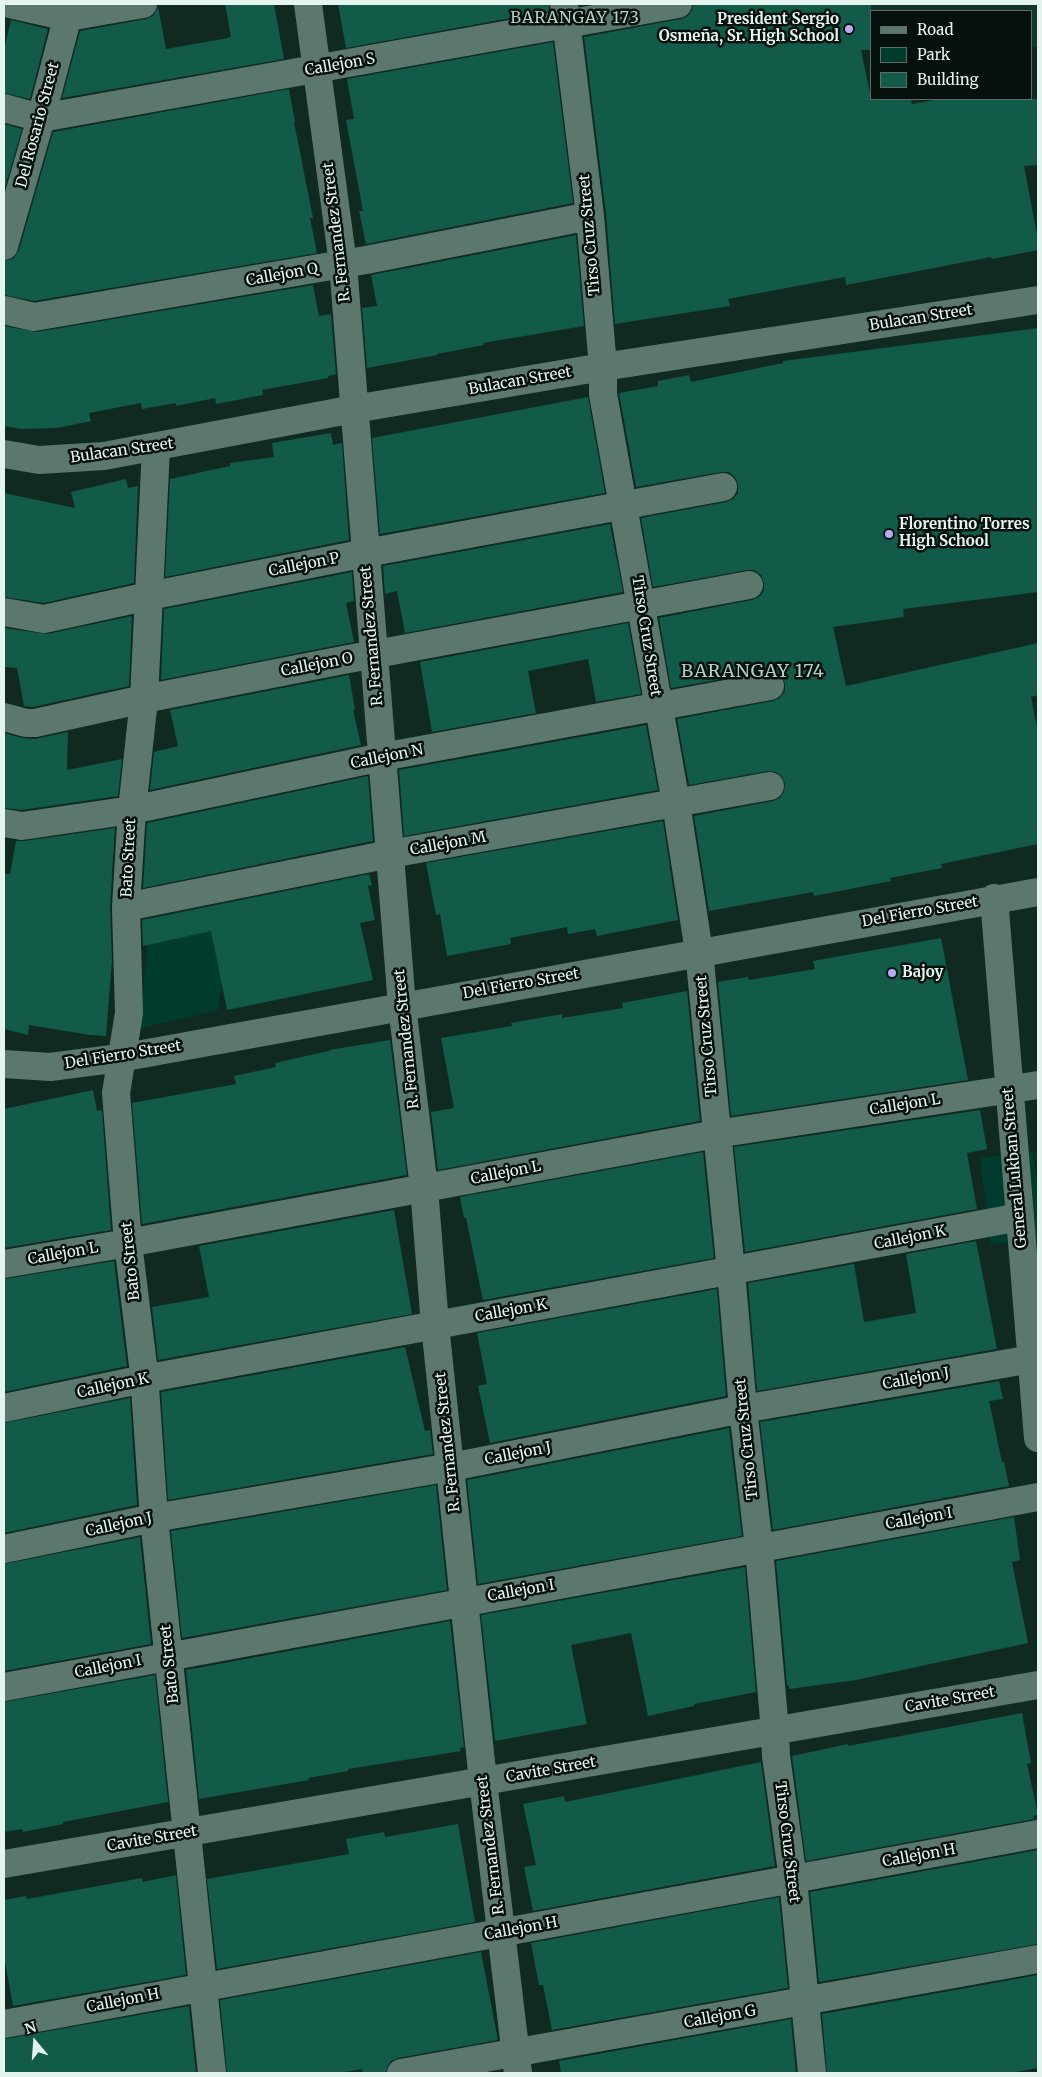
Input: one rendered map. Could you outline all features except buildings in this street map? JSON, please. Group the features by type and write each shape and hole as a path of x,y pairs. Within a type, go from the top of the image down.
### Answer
{"street":[{"path":"10,4 69,10 143,4"},
{"name":"R. Fernandez Street","path":"308,4 343,264 402,1006 424,1188 436,1325 483,1781 516,2063"},
{"name":"Callejon S","path":"4,108 41,118 317,70 565,13 678,4"},
{"name":"Del Rosario Street","path":"4,246 41,118 69,10"},
{"name":"Tirso Cruz Street","path":"565,13 590,216 603,367 603,394 676,803 699,952 743,1409 759,1548 776,1756 793,1879 812,2073"},
{"name":"Callejon Q","path":"4,310 34,317 343,264 590,216"},
{"name":"Bulacan Street","path":"4,454 39,460 104,456 156,448 354,409 603,367 1038,300"},
{"name":"Bato Street","path":"156,448 144,699 132,810 126,907 129,1013 120,1058 116,1094 128,1243 144,1379 154,1518 170,1656 212,2073"},
{"name":"Callejon P","path":"4,612 44,619 366,552 723,487"},
{"name":"Callejon O","path":"4,718 35,723 144,699 374,654 749,585"},
{"name":"Callejon N","path":"4,823 22,826 132,810 382,757 770,686"},
{"name":"Callejon M","path":"126,907 390,854 770,786"},
{"name":"Del Fierro Street","path":"4,1064 50,1066 120,1058 994,898 1038,892"},
{"name":"General Lukban Street","path":"994,898 1020,1217 1031,1260 1032,1359 1038,1438"},
{"name":"Callejon L","path":"4,1264 128,1243 716,1134 1038,1085"},
{"name":"Callejon K","path":"4,1408 144,1379 1020,1217"},
{"name":"Callejon J","path":"4,1549 154,1518 451,1467 743,1409 1032,1359"},
{"name":"Callejon I","path":"4,1687 1038,1497"},
{"name":"Cavite Street","path":"4,1864 1038,1684"},
{"name":"Callejon H","path":"4,2024 1038,1834"},
{"name":"Callejon G","path":"401,2073 516,2063 805,2002 1038,1959"}],"shaded area":[{"name":"President Sergio Osmeña, Sr. High School","path":"821,4 1038,4 1038,47 1032,47 1032,10 870,10 830,47"}],"green space":[{"path":"233,902 218,1010 141,1028 149,918 168,924"},
{"path":"1033,1152 1038,1195 1038,1239 991,1245 980,1158"}],"place":[{"name":"President Sergio Osmeña, Sr. High School","path":"849,29"},
{"name":"Florentino Torres High School","path":"889,534"},
{"name":"Bajoy","path":"892,973"}],"district":[{"name":"BARANGAY 173","path":"575,18"},
{"name":"BARANGAY 174","path":"753,672"}]}
